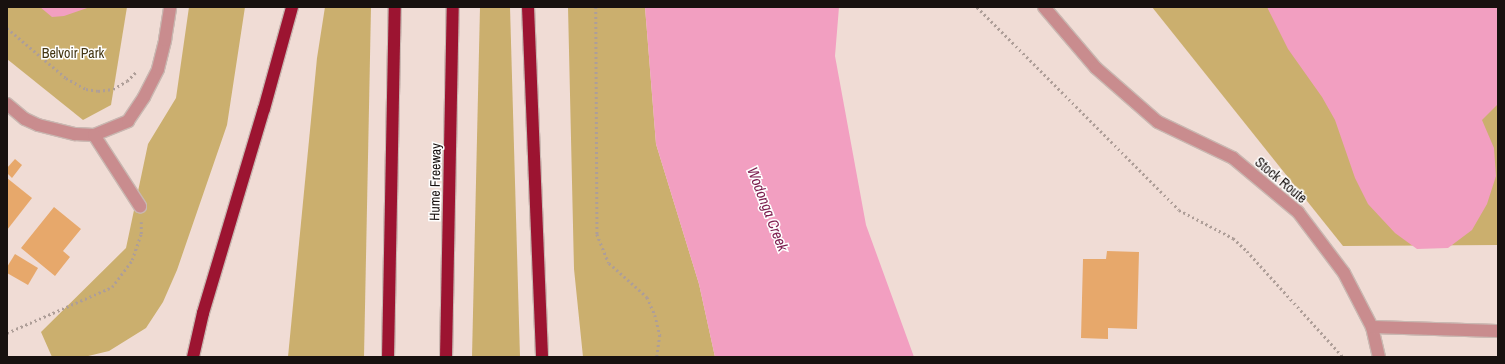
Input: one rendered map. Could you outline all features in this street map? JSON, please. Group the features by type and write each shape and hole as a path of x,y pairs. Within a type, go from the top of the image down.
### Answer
{"highway":[{"path":"193,357 195,345 264,109 292,7"},
{"path":"388,357 394,7"},
{"name":"Hume Freeway","path":"446,357 453,7"},
{"path":"528,7 542,356"},
{"path":"187,357 195,345"}],"street":[{"path":"7,104 25,119 38,125 75,134 94,134 128,121 144,97 158,69 165,40 170,7"},
{"name":"Stock Route","path":"1044,7 1096,68 1158,122 1232,158 1298,212 1344,273 1372,327 1379,357"},
{"path":"94,134 140,206"},
{"path":"1372,327 1498,331"}],"path":[{"path":"596,7 597,234 608,263 647,297 655,315 660,335 657,357"},
{"path":"977,7 1180,210 1233,238 1247,251 1343,357"},
{"path":"7,28 66,78 86,89 98,91 113,88 127,81 138,71"},
{"path":"7,333 112,287 132,260 137,248 141,234 140,206"}],"green space":[{"name":"Belvoir Park","path":"7,7 127,7 111,105 83,120 7,59"},
{"path":"189,7 245,7 227,125 177,270 163,302 146,328 109,351 84,357 52,357 41,332 126,248 148,144 176,98"},
{"path":"325,7 371,7 364,357 288,357 317,58"},
{"path":"480,7 510,7 520,357 472,357"},
{"path":"568,7 645,7 656,144 699,284 715,357 583,357 574,269"},
{"path":"1152,7 1498,7 1498,245 1343,246"}],"water":[{"path":"40,7 90,7 64,16 52,17"},
{"name":"Wodonga Creek","path":"645,7 839,7 835,56 866,225 914,357 715,357 699,284 656,144"},
{"path":"1267,7 1498,7 1498,104 1482,120 1494,148 1496,176 1487,204 1472,230 1448,248 1417,249 1395,233 1368,204 1355,178 1335,120 1322,97 1288,49"}],"building":[{"path":"15,159 22,165 12,178 7,173 7,168"},
{"path":"7,178 32,198 7,230"},
{"path":"54,207 81,229 63,251 70,257 55,276 21,248"},
{"path":"1107,251 1139,252 1137,329 1108,328 1108,339 1081,338 1083,259 1106,259"},
{"path":"15,254 38,268 28,285 7,273 7,267"}]}
